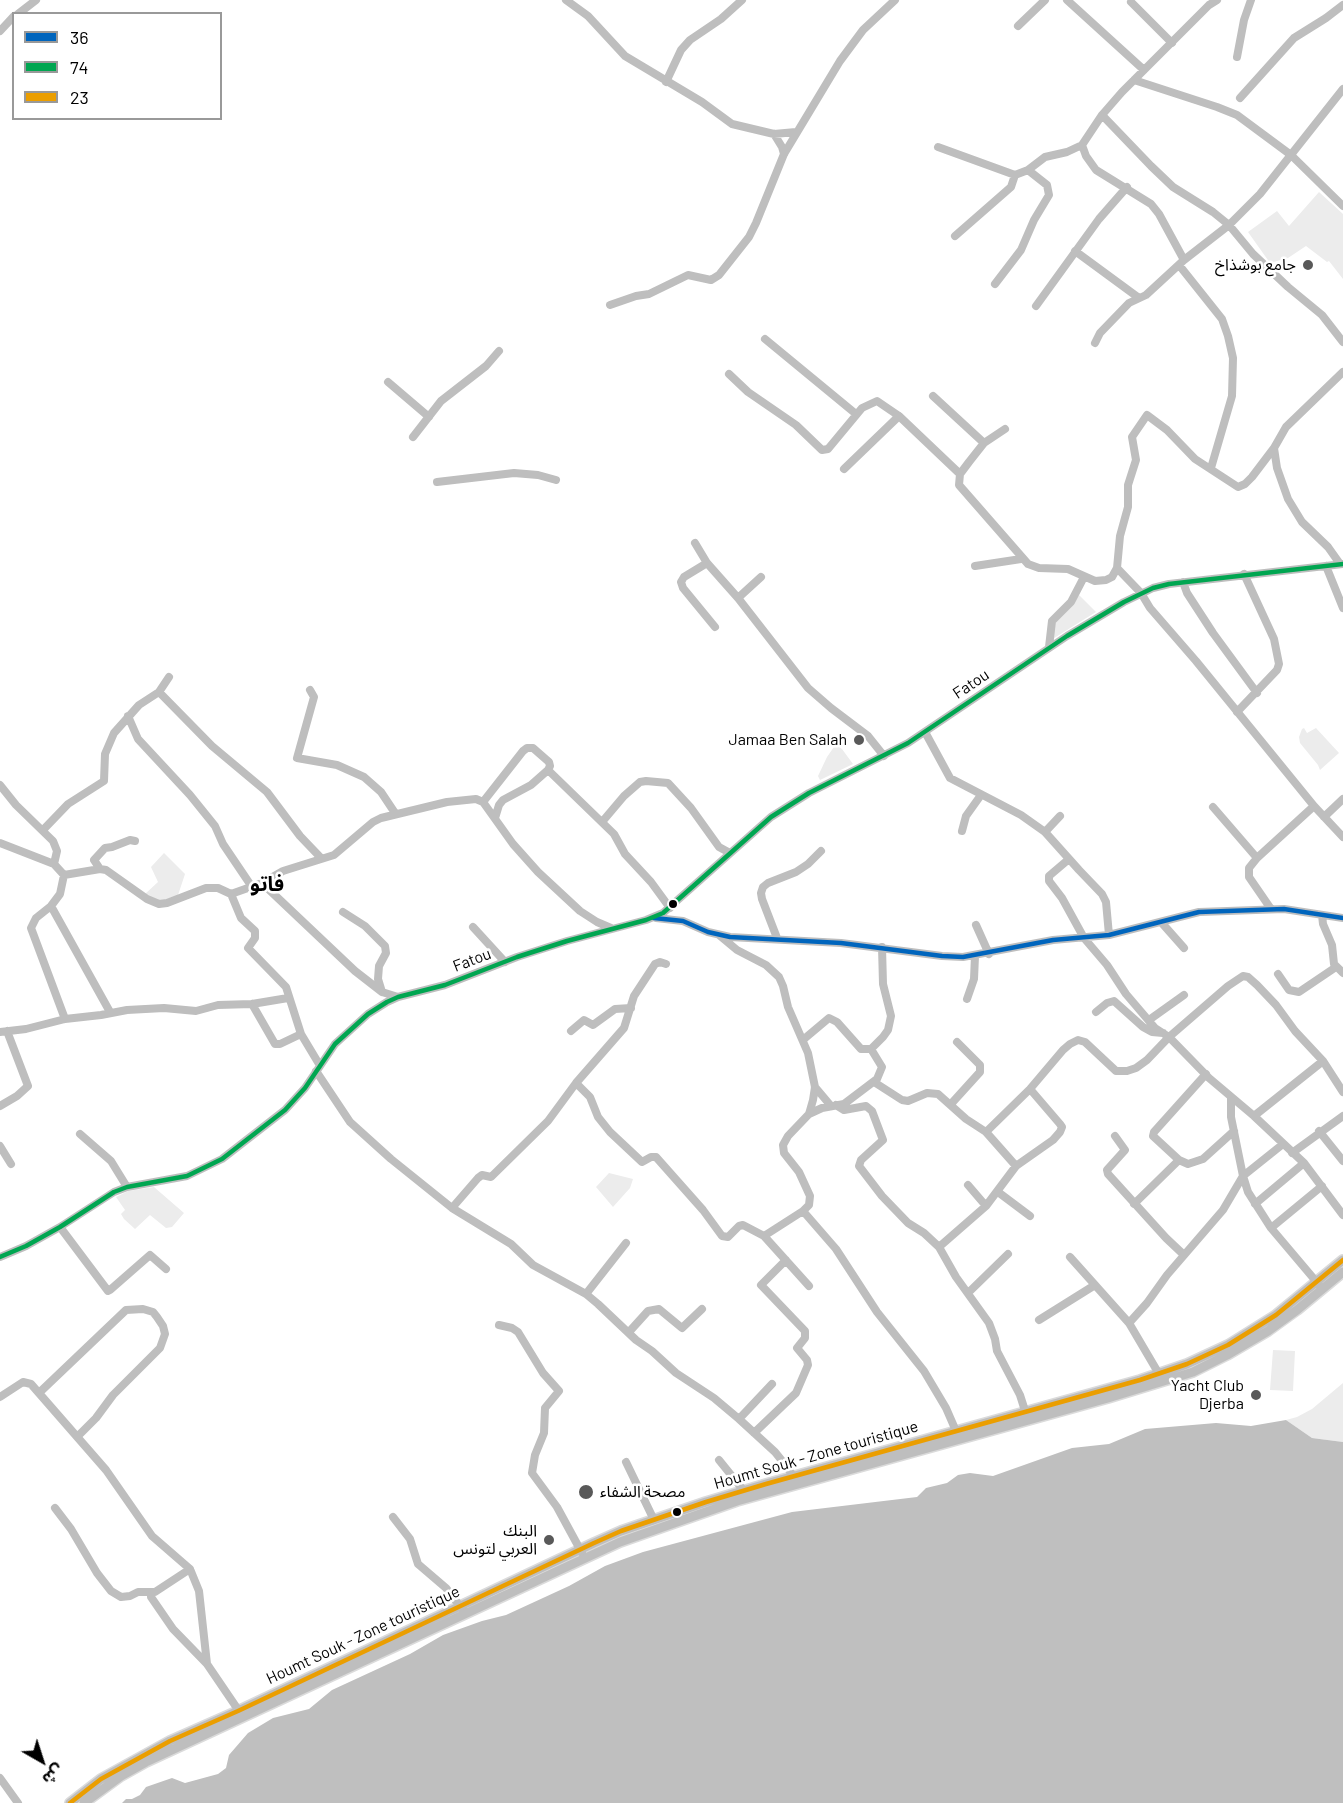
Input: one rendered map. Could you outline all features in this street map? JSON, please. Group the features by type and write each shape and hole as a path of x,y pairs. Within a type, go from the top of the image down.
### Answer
{"main road":[{"name":"Houmt Souk - Zone touristique","path":"70,1803 100,1779 139,1757 241,1715 654,1520 744,1491 796,1481 956,1431 1027,1416 1205,1357 1245,1335 1320,1286 1343,1260"},
{"path":"582,1553 796,1481 947,1442 1027,1416 1162,1383 1193,1372 1282,1322 1320,1286 1343,1272"},
{"path":"84,1803 121,1776 241,1715"}],"street":[{"path":"21,12 36,0"},
{"path":"566,0 588,16 625,57 702,102 732,124 774,134 796,132"},
{"path":"729,0 733,9"},
{"path":"666,82 681,50 690,40 742,0"},
{"path":"610,305 649,294 688,275 711,280 719,275 748,237 784,154 852,43 895,0"},
{"path":"1018,26 1046,0"},
{"path":"1067,0 1144,70"},
{"path":"1237,57 1244,20 1251,0"},
{"path":"1240,98 1294,38 1343,5 1337,0"},
{"path":"1131,2 1172,43"},
{"path":"938,147 1015,175 1028,170 1045,157 1067,152 1082,145 1102,116 1134,80 1210,2"},
{"path":"0,31 12,18"},
{"path":"1134,80 1217,106 1237,115 1291,155 1343,206"},
{"path":"1095,343 1100,333 1129,303 1146,295 1229,225 1260,194 1343,89"},
{"path":"1102,116 1173,187 1229,225 1253,254 1322,315 1343,342"},
{"path":"774,134 784,154"},
{"path":"1082,145 1086,156 1096,170 1151,204 1159,214 1182,263 1222,319 1233,358 1232,396 1211,468"},
{"path":"995,284 1021,250 1034,220 1049,195 1047,185 1028,170"},
{"path":"956,236 1011,187 1015,175"},
{"path":"1036,306 1099,219 1127,188"},
{"path":"1075,251 1139,298"},
{"path":"765,339 856,414"},
{"path":"413,437 441,401 486,366 499,351"},
{"path":"1005,429 984,443 960,474 959,485 999,529 1021,559 1039,568 1068,569 1095,581 1106,580 1117,568 1120,536 1128,507 1128,484 1136,460 1132,437 1147,415 1167,430 1189,454 1238,487 1245,484 1261,465 1286,427 1343,372"},
{"path":"729,374 748,392 796,425 822,450 828,449 862,408 877,401 899,416 960,474"},
{"path":"388,382 429,417"},
{"path":"933,396 984,443"},
{"path":"844,469 899,416"},
{"path":"1274,448 1277,468 1288,499 1302,522 1328,547 1341,564"},
{"path":"1261,465 1268,463 1277,468"},
{"path":"437,482 514,473 538,475 556,480"},
{"path":"695,543 707,563 738,598 808,688 868,736 884,756"},
{"path":"975,566 1021,559"},
{"path":"707,563 684,577 681,582 683,588 716,627"},
{"name":"Fatou","path":"0,1257 60,1227 114,1192 127,1187 175,1179 209,1167 270,1123 298,1096 334,1044 377,1008 398,997 445,985 505,962 612,928 654,918 672,907 760,826 794,801 884,756 925,732 1049,647 1141,593 1169,584 1341,564"},
{"path":"1326,566 1343,608"},
{"path":"1117,568 1141,593 1150,608 1314,806 1343,837"},
{"path":"1237,712 1257,693 1277,670 1279,664 1274,639 1244,574"},
{"path":"738,598 761,577"},
{"path":"1049,647 1052,621 1075,596 1084,577"},
{"path":"1184,582 1187,593 1213,633 1257,693"},
{"path":"43,830 68,804 104,781 104,761 114,733 139,705 159,692 169,677"},
{"path":"310,690 314,697 297,758 337,765 364,777 381,792 395,813"},
{"path":"159,692 212,746 267,792 300,836 321,858"},
{"path":"128,716 138,739 190,795 215,826 223,844 252,887"},
{"path":"925,732 950,778 1021,815 1045,832 1102,894 1106,902 1108,935"},
{"path":"231,894 262,883 283,871 334,855 373,822 395,813 464,800 476,799 491,802 503,800 525,789 548,770 550,766 545,757 533,748 527,748 485,800"},
{"path":"548,770 614,834 625,854 672,907 673,913 683,921"},
{"path":"602,822 624,796 640,782 668,783 691,808 719,847 730,853"},
{"path":"0,785 56,846 54,864"},
{"path":"962,831 966,816 981,795"},
{"path":"1324,817 1343,799"},
{"path":"485,800 513,844 538,872 580,911 612,928"},
{"path":"495,818 503,800"},
{"path":"1271,909 1248,873 1249,868 1314,806"},
{"path":"1212,807 1257,858"},
{"path":"1045,832 1060,816"},
{"path":"100,868 94,860 105,848 130,840 135,841"},
{"path":"0,843 54,864 64,875"},
{"path":"777,938 762,899 763,887 796,872 821,851"},
{"path":"1069,859 1048,879 1084,938 1130,999 1155,1028 1166,1035 1231,1098 1254,1116 1304,1163 1342,1210"},
{"path":"64,875 100,868 111,872 147,899 159,904 206,888 218,888 231,894 241,918 255,931 255,938 248,948 286,987 301,1034 342,1112 359,1132 452,1208 511,1244 546,1273 586,1294 676,1373 714,1398 739,1419 775,1452 796,1481"},
{"path":"64,875 62,888 51,906 36,918 31,928 65,1019"},
{"path":"262,883 355,971 382,992 398,997"},
{"path":"51,906 110,1012"},
{"name":"Fatou","path":"654,918 683,921 718,935 882,947 942,956 975,956 1053,940 1108,935 1199,912 1271,909 1343,918"},
{"path":"343,912 365,926 385,946 386,954 377,972 382,992"},
{"path":"1322,915 1323,924 1332,945 1336,967 1343,973"},
{"path":"1161,922 1184,948"},
{"path":"976,925 988,954"},
{"path":"473,927 505,962"},
{"path":"718,935 737,950 765,965 779,977 788,1007 804,1039 815,1087 809,1114"},
{"path":"804,1039 829,1018 837,1022 861,1049 871,1049 888,1030 891,1016 883,984 882,947"},
{"path":"967,999 974,979 975,956"},
{"path":"452,1208 478,1178 482,1175 489,1177 494,1175 541,1128 576,1083 620,1033 627,1021 634,996 656,964 660,962 666,964"},
{"path":"1278,974 1289,990 1299,992 1336,967"},
{"path":"986,1132 1029,1089 1063,1050 1078,1040 1085,1042 1095,1050 1112,1069 1121,1072 1142,1065 1166,1035 1243,976 1248,977 1265,993 1294,1031 1323,1061 1343,1092"},
{"path":"1149,1020 1184,995"},
{"path":"0,1106 28,1086 4,1031 26,1029 65,1019 110,1012 147,1008 196,1011 218,1005 252,1004 288,998"},
{"path":"1096,1012 1107,1003 1114,1001 1143,1028 1166,1035"},
{"path":"252,1004 275,1044 301,1034"},
{"path":"571,1031 584,1020 596,1025 615,1009 631,1008"},
{"path":"951,1104 980,1072 980,1065 957,1042"},
{"path":"764,1236 809,1205 810,1196 799,1172 784,1153 783,1145 788,1136 809,1114 850,1100 874,1082 882,1067 871,1049"},
{"path":"1254,1116 1323,1061"},
{"path":"1206,1074 1154,1132 1153,1136 1179,1160 1188,1164 1197,1162 1234,1131"},
{"path":"874,1082 902,1100 908,1101 933,1093 951,1104 966,1119 986,1132 1016,1166"},
{"path":"576,1083 590,1096 598,1117 610,1132 642,1162 651,1156 656,1157 703,1210 722,1236 728,1237 743,1225 764,1236 809,1286"},
{"path":"815,1087 834,1106 844,1110 866,1106 872,1111 883,1140 861,1161 859,1166 882,1196 908,1223 924,1233 939,1247 992,1330 997,1351 1020,1395 1027,1416"},
{"path":"939,1247 986,1206 1016,1166 1053,1140 1062,1127 1029,1089"},
{"path":"1231,1098 1230,1111 1243,1176 1255,1204 1271,1228 1320,1286"},
{"path":"1292,1152 1343,1116"},
{"path":"1319,1131 1343,1161"},
{"path":"81,1134 111,1161 127,1187"},
{"path":"1115,1136 1125,1150 1107,1172 1134,1204 1184,1255"},
{"path":"1129,1323 1147,1303 1162,1280 1223,1210 1243,1176 1283,1144"},
{"path":"0,1146 11,1164"},
{"path":"1134,1204 1179,1160"},
{"path":"1255,1204 1304,1163"},
{"path":"968,1185 986,1206"},
{"path":"1271,1228 1322,1186"},
{"path":"998,1192 1030,1216"},
{"path":"803,1210 836,1249 877,1312 924,1371 946,1408 956,1431"},
{"path":"60,1227 108,1291 150,1255 166,1269"},
{"path":"586,1294 626,1243"},
{"path":"968,1293 1008,1254"},
{"path":"1070,1257 1129,1323 1159,1374"},
{"path":"754,1433 795,1393 808,1365 807,1360 797,1348 805,1338 805,1331 761,1284 786,1260"},
{"path":"1039,1320 1095,1284"},
{"path":"40,1392 126,1310 143,1309 153,1312 163,1326 165,1334 160,1348 113,1395 96,1418 78,1436"},
{"path":"629,1332 648,1311 659,1309 681,1328 702,1309"},
{"path":"499,1325 518,1332 543,1373 559,1391 545,1408 544,1433 535,1455 532,1473 557,1507 582,1553"},
{"path":"0,1397 18,1384 26,1381 32,1384 106,1470 152,1536 190,1569 199,1591 207,1664"},
{"path":"739,1419 772,1384"},
{"path":"719,1460 744,1491"},
{"path":"626,1462 654,1520"},
{"path":"55,1508 97,1573 111,1591 121,1597 138,1592 151,1593 190,1569"},
{"path":"393,1517 410,1539 418,1564 446,1588 462,1609"},
{"path":"151,1593 151,1597 173,1629 207,1664 241,1715"},
{"path":"0,1778 18,1803"}],"shaded area":[{"path":"1319,192 1343,214 1343,279 1329,261 1327,262 1306,246 1288,258 1270,263 1248,232 1277,211 1289,226"},
{"path":"1079,595 1096,612 1051,640 1049,629"},
{"path":"1304,728 1307,733 1316,728 1339,753 1320,770 1300,743 1299,737"},
{"path":"836,744 853,764 820,780 818,776"},
{"path":"164,853 185,874 178,895 162,901 151,899 145,894 158,882 151,867"},
{"path":"609,1173 633,1179 630,1188 613,1207 596,1187"},
{"path":"154,1187 184,1213 172,1227 166,1228 150,1215 135,1229 121,1214 125,1210 116,1197 128,1191"},
{"path":"1273,1350 1295,1351 1293,1391 1270,1390"},
{"path":"1343,1383 1343,1442 1312,1438 1286,1420 1312,1409"},
{"path":"1286,1420 1312,1438 1343,1442 1343,1803 122,1803 126,1799 140,1795 146,1787 172,1778 185,1783 218,1774 226,1768 229,1755 248,1733 273,1718 309,1709 332,1690 410,1654 443,1635 506,1615 569,1586 605,1566 643,1552 792,1512 917,1497 926,1488 947,1483 958,1475 970,1473 993,1476 1072,1448 1109,1444 1145,1429 1216,1423 1251,1426"}],"transit line":[{"name":"74","path":"0,1257 60,1227 114,1192 127,1187 187,1176 222,1159 285,1110 305,1088 335,1044 368,1014 387,1002 445,985 517,957 663,913 771,817 809,793 908,743 1067,636 1124,602 1153,588 1169,584 1343,564"},
{"name":"36","path":"654,918 683,921 708,932 730,937 841,943 963,957 1053,940 1109,935 1199,912 1284,909 1343,918"},
{"name":"23","path":"70,1803 101,1779 170,1741 621,1531 766,1484 1140,1380 1187,1364 1228,1345 1276,1315 1343,1260"}],"place":[{"name":"جامع بوشذاخ","path":"1308,265"},
{"name":"Jamaa Ben Salah","path":"859,740"},
{"name":"Yacht Club Djerba","path":"1256,1395"},
{"name":"مصحة الشفاء","path":"586,1492"},
{"name":"البنك العربي لتونس","path":"549,1540"}],"district":[{"name":"فاتو","path":"267,884"}]}
